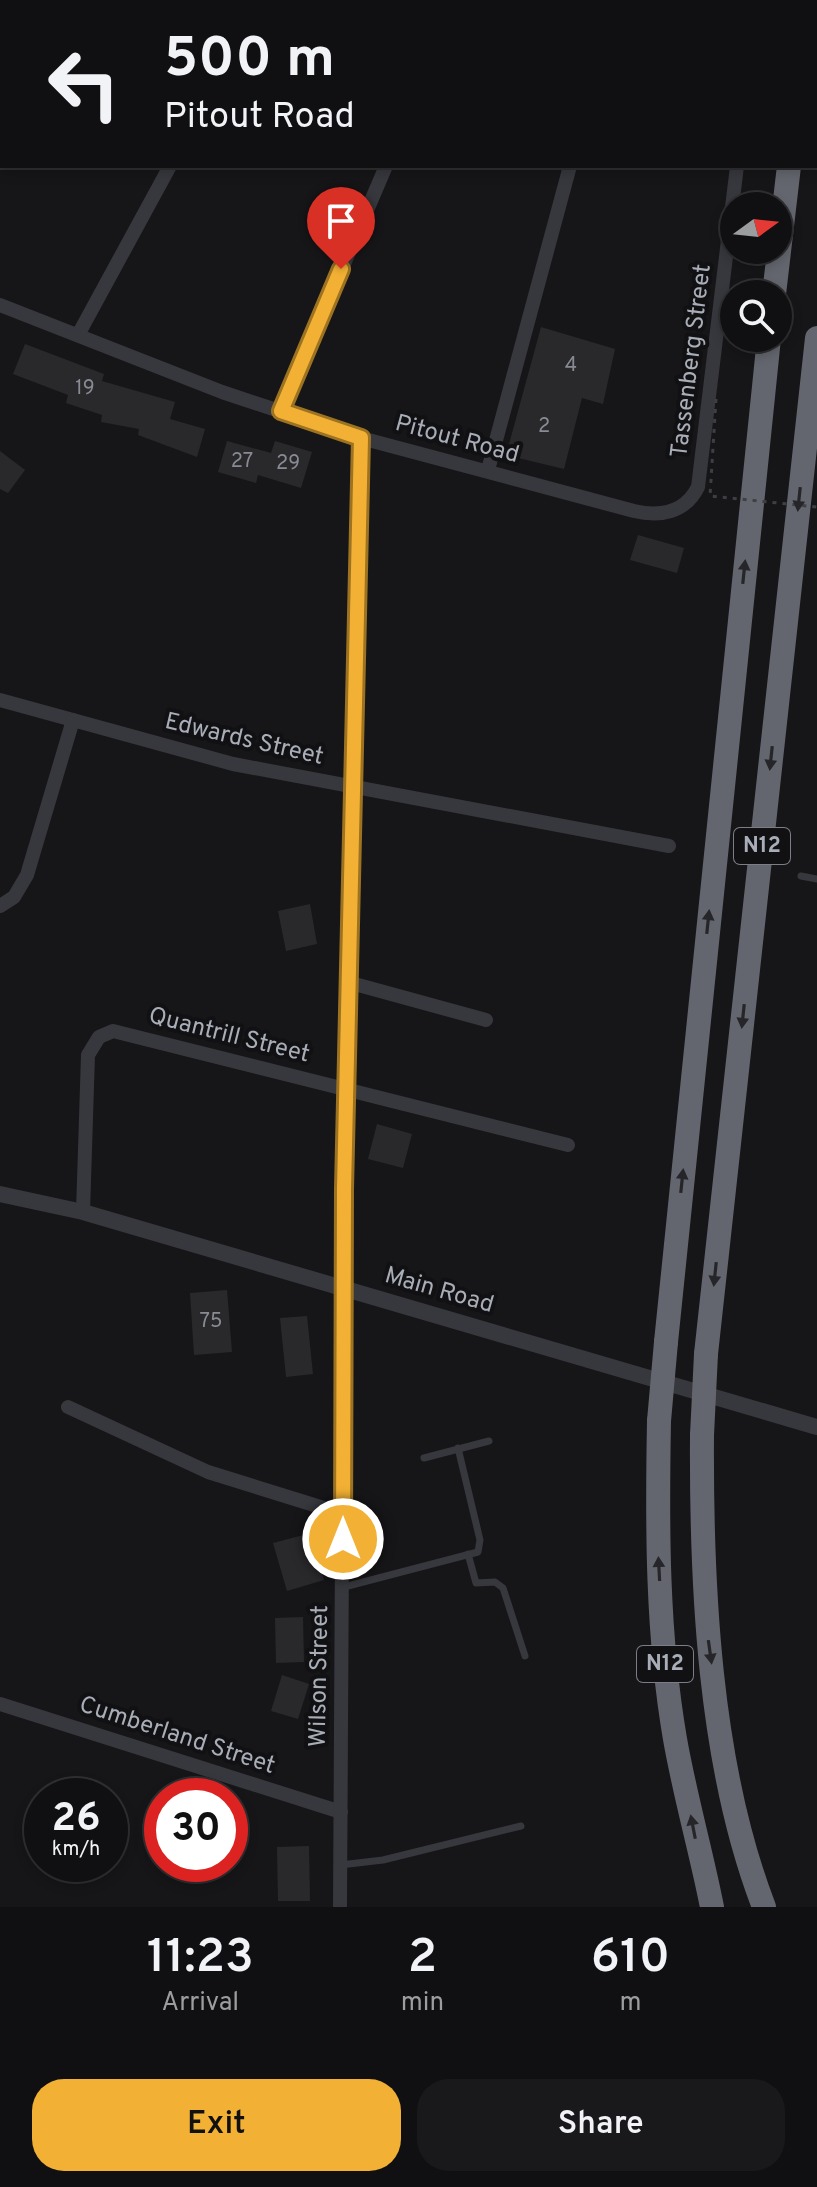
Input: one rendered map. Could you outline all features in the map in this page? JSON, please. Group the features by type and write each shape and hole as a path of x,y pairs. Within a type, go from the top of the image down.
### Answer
{"highway":[{"path":"776,280 789,168"},
{"name":"N12","path":"764,1907 731,1791 708,1647 701,1538 702,1435 706,1354 817,338"},
{"name":"N12","path":"712,1905 675,1738 662,1638 657,1528 659,1421 768,352"},
{"path":"731,1791 781,1907"}],"street":[{"path":"78,335 169,168"},
{"path":"281,411 385,168"},
{"path":"488,470 569,168"},
{"name":"Tassenberg Street","path":"681,507 698,487 737,168"},
{"name":"Pitout Road","path":"0,305 361,438 645,513 669,512 681,507"},
{"name":"Wilson Street","path":"340,1907 347,1089 361,438"},
{"name":"Edwards Street","path":"0,700 233,764 669,846"},
{"path":"0,906 14,897 27,875 73,720"},
{"path":"351,983 486,1020"},
{"name":"Quantrill Street","path":"83,1212 88,1055 93,1043 104,1033 123,1032 568,1145"},
{"name":"Main Road","path":"0,1194 83,1212 817,1427"},
{"path":"68,1407 208,1472 343,1514"},
{"name":"Cumberland Street","path":"0,1704 341,1812"}],"lane":[{"path":"801,876 817,879"},
{"path":"424,1458 489,1441"},
{"path":"344,1587 478,1552 480,1540 458,1448"},
{"path":"468,1554 476,1583 495,1582 503,1588 525,1656"},
{"path":"340,1865 383,1860 521,1826"}],"path":[{"path":"716,399 710,496 817,507"}],"building":[{"path":"541,327 615,349 603,404 582,398 564,469 506,455"},
{"path":"25,344 104,374 102,381 175,402 170,419 205,429 197,457 138,435 139,429 101,422 102,415 66,403 68,395 13,374"},
{"path":"227,441 271,453 275,441 312,452 301,488 258,475 256,483 218,472"},
{"path":"0,451 25,470 8,493 0,489"},
{"path":"638,535 684,548 677,573 630,560"},
{"path":"310,904 317,944 286,951 278,911"},
{"path":"377,1124 412,1134 403,1168 368,1159"},
{"path":"227,1290 232,1352 194,1355 190,1293"},
{"path":"307,1316 313,1374 286,1377 280,1318"},
{"path":"311,1533 324,1580 287,1591 273,1543"},
{"path":"303,1617 304,1662 276,1663 275,1618"},
{"path":"282,1675 309,1684 298,1719 271,1711"},
{"path":"309,1846 310,1901 278,1901 277,1847"}],"route":[{"path":"341,269 281,411 361,438 344,1189 343,1539"}]}
